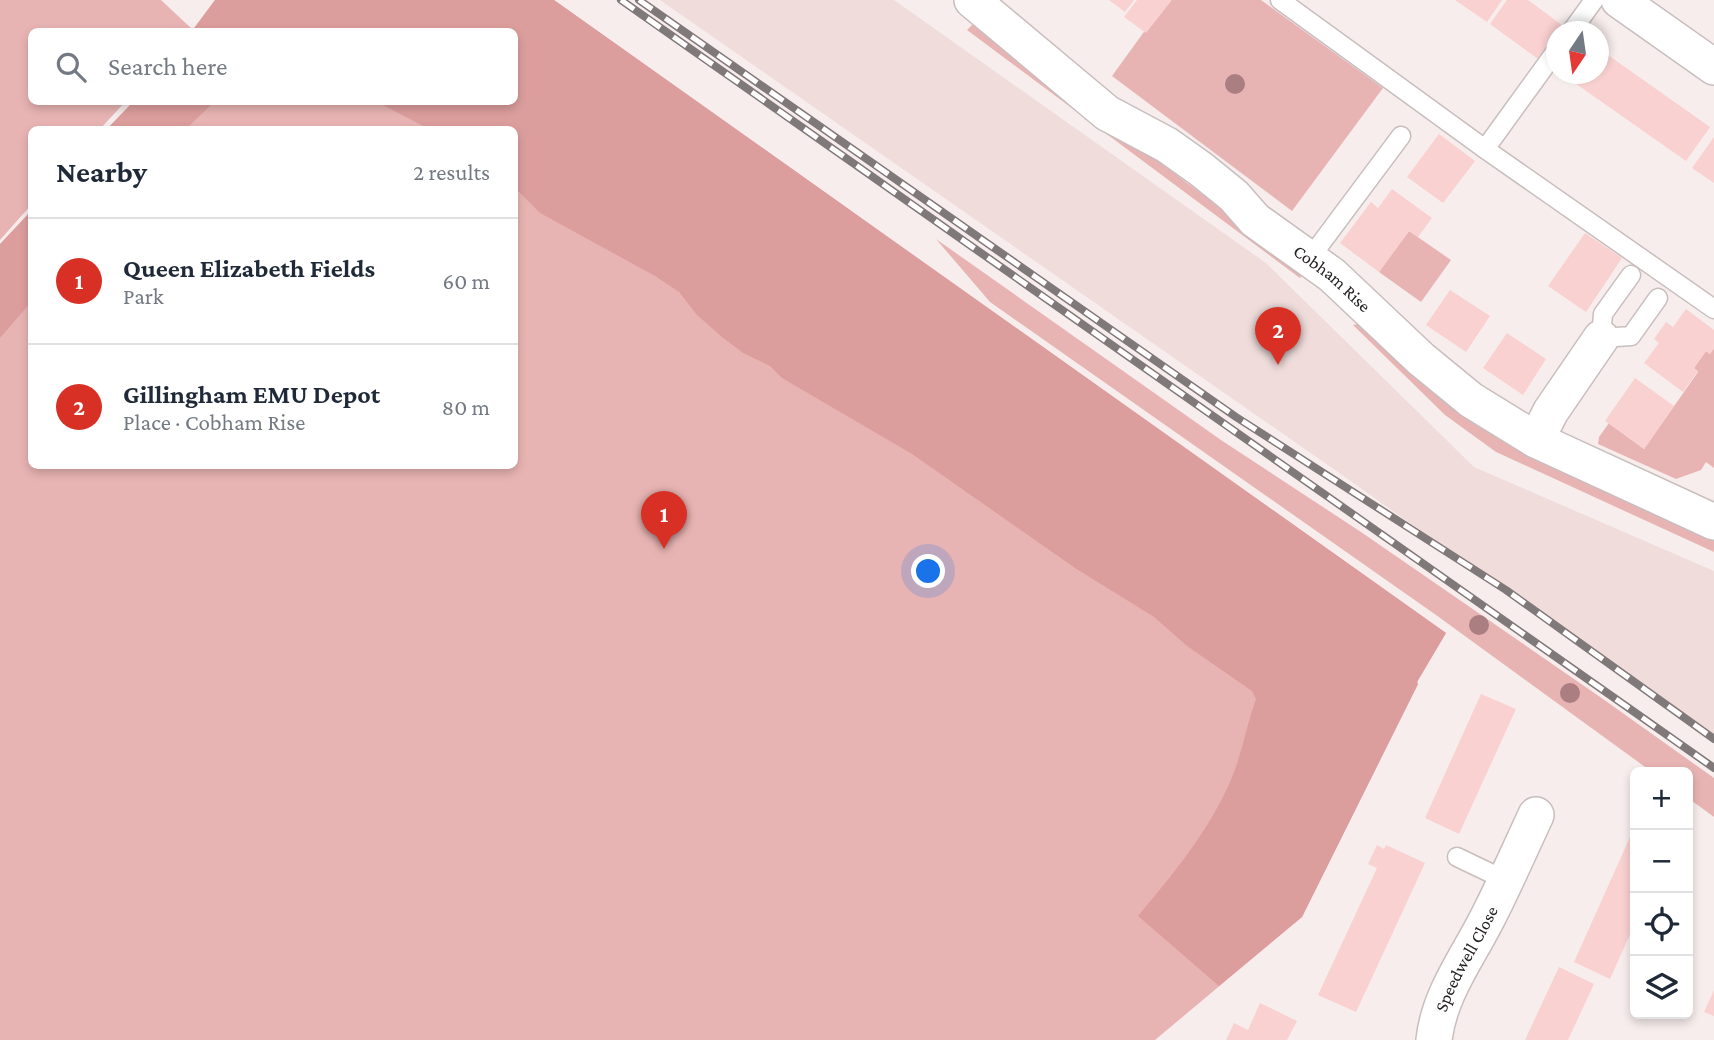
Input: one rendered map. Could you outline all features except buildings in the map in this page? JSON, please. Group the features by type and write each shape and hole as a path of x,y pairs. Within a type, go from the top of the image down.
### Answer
{"street":[{"name":"Cobham Rise","path":"972,0 1084,96 1110,114 1176,151 1232,195 1255,220 1338,280 1436,373 1490,413 1536,440 1714,522"},
{"path":"1641,6 1714,67"},
{"path":"1536,440 1551,411 1601,338"},
{"name":"Speedwell Close","path":"1434,1040 1443,1003 1488,918 1536,815"}],"lane":[{"path":"1280,0 1714,309"},
{"path":"1579,21 1594,0"},
{"path":"1486,149 1546,65"},
{"path":"1310,258 1401,136"},
{"path":"1631,275 1603,314 1601,338 1631,335 1658,298"},
{"path":"1457,857 1505,880"}],"shaded area":[{"path":"0,0 161,0 191,28 28,28 28,105 122,105 103,126 28,126 28,208 0,240"},
{"path":"215,0 554,0 1446,633 1417,682 1302,917 1155,1040 0,1040 0,245 28,214 28,469 518,469 518,126 110,126 130,105 518,105 518,28 194,28"},
{"path":"215,0 554,0 1446,633 1417,682 1302,917 1219,986 1138,916 1189,852 1221,800 1238,761 1256,699 1252,691 1187,646 1154,617 1075,568 912,454 782,378 770,366 743,353 697,315 679,292 540,213 518,191 518,126 423,126 383,105 518,105 518,28 194,28"},
{"path":"660,0 894,0 1266,263 1474,467 1714,571 1714,739 1335,470"},
{"path":"1167,0 1261,0 1383,88 1292,211 1112,76"},
{"path":"976,21 1187,183 1297,261 1306,270 1300,278 967,30"},
{"path":"130,105 211,105 189,126 110,126"},
{"path":"28,214 28,305 0,338 0,244"},
{"path":"1409,231 1451,260 1421,302 1379,272"},
{"path":"936,239 1221,440 1361,532 1714,778 1714,817 1693,802 1693,767 1645,767 1436,615 990,302"},
{"path":"1363,323 1520,447 1714,540 1714,552 1496,452 1445,415 1353,325"},
{"path":"1714,348 1714,468 1706,462 1701,470 1676,479 1598,444 1599,437 1609,423 1644,449 1698,372 1694,368 1706,351 1710,354"}],"railway":[{"path":"621,0 1714,768"},
{"path":"639,0 1236,417 1506,590 1714,739"}],"place":[{"name":"Gillingham EMU Depot","path":"1278,365"},
{"name":"Queen Elizabeth Fields","path":"664,549"}]}
